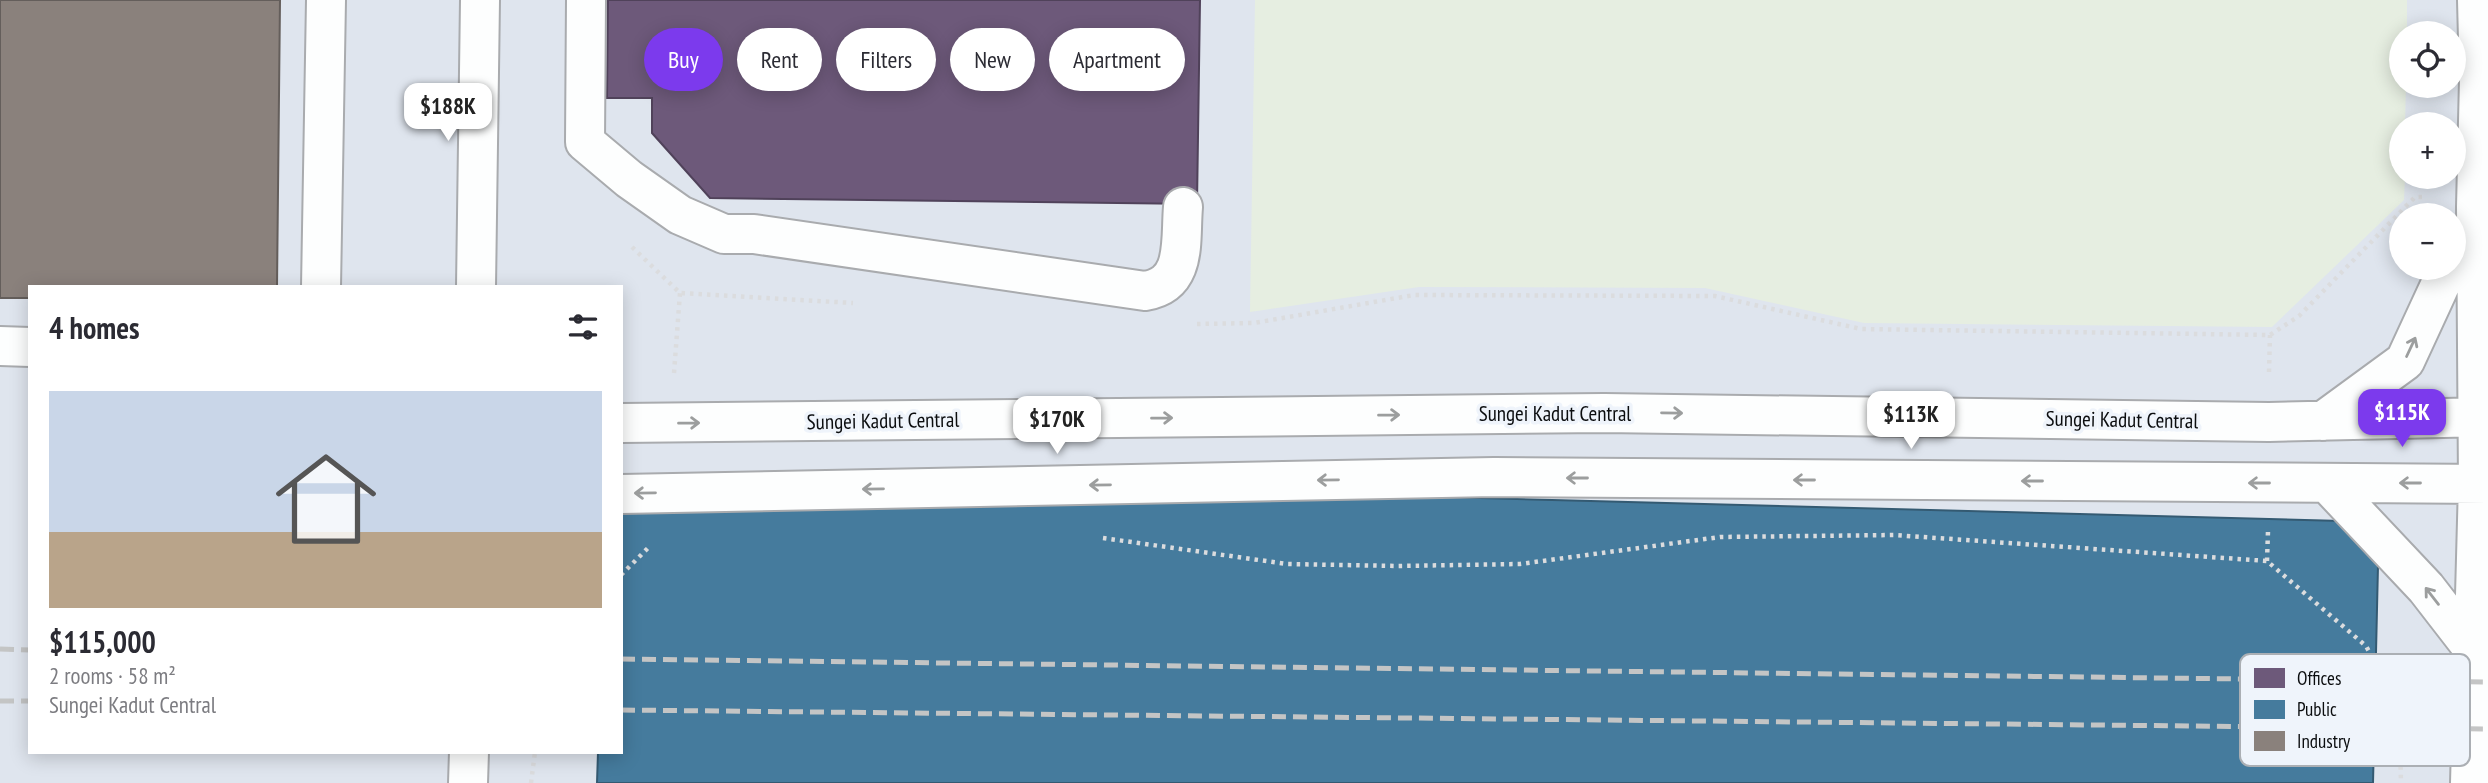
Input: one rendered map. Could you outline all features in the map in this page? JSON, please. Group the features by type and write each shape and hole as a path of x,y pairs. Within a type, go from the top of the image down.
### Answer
{"street":[{"path":"321,285 326,0"},
{"path":"476,285 480,0"},
{"path":"586,0 585,142 629,179 680,215 724,234 754,234 1145,290 1159,288 1169,281 1178,265 1183,207"},
{"path":"2470,783 2481,641 2483,484 2477,0"},
{"path":"2466,234 2480,210"},
{"path":"2323,421 2405,361 2442,280"},
{"path":"0,346 28,347"},
{"name":"Sungei Kadut Central","path":"623,423 1604,412 2323,421 2483,417"},
{"path":"623,494 1494,477 2483,484"},
{"path":"2328,484 2426,588 2481,641"},
{"path":"468,783 469,754"}],"path":[{"path":"1185,324 1254,323 1414,295 1715,296 1861,328 2270,335 2299,316 2415,197 2480,210"},
{"path":"630,245 680,293 858,303"},
{"path":"671,424 680,293"},
{"path":"1096,537 1287,564 1520,564 1720,537 1894,535 2267,561 2366,646 2370,654"},
{"path":"623,573 653,542"},
{"path":"531,783 535,754"}],"shaded area":[{"path":"0,0 2488,0 2488,783 0,783"},
{"path":"1255,0 2407,0 2407,21 2389,21 2389,98 2406,98 2405,112 2389,112 2389,189 2404,189 2404,200 2401,203 2389,203 2389,214 2272,327 1864,323 1705,288 1419,287 1250,312"}],"building: Offices":[{"path":"608,0 1200,0 1197,204 710,198 652,133 652,98 607,98"}],"building: Public":[{"path":"623,475 2379,522 2376,654 2240,654 2240,766 2373,766 2373,783 597,783 598,754 623,754"}],"building: Industry":[{"path":"0,0 280,0 277,285 28,285 28,298 0,298"}],"railway":[{"path":"0,649 28,650"},
{"path":"623,659 2240,679"},
{"path":"2470,682 2488,682"},
{"path":"0,701 28,701"},
{"path":"623,710 2240,726"},
{"path":"2470,729 2488,729"}]}
